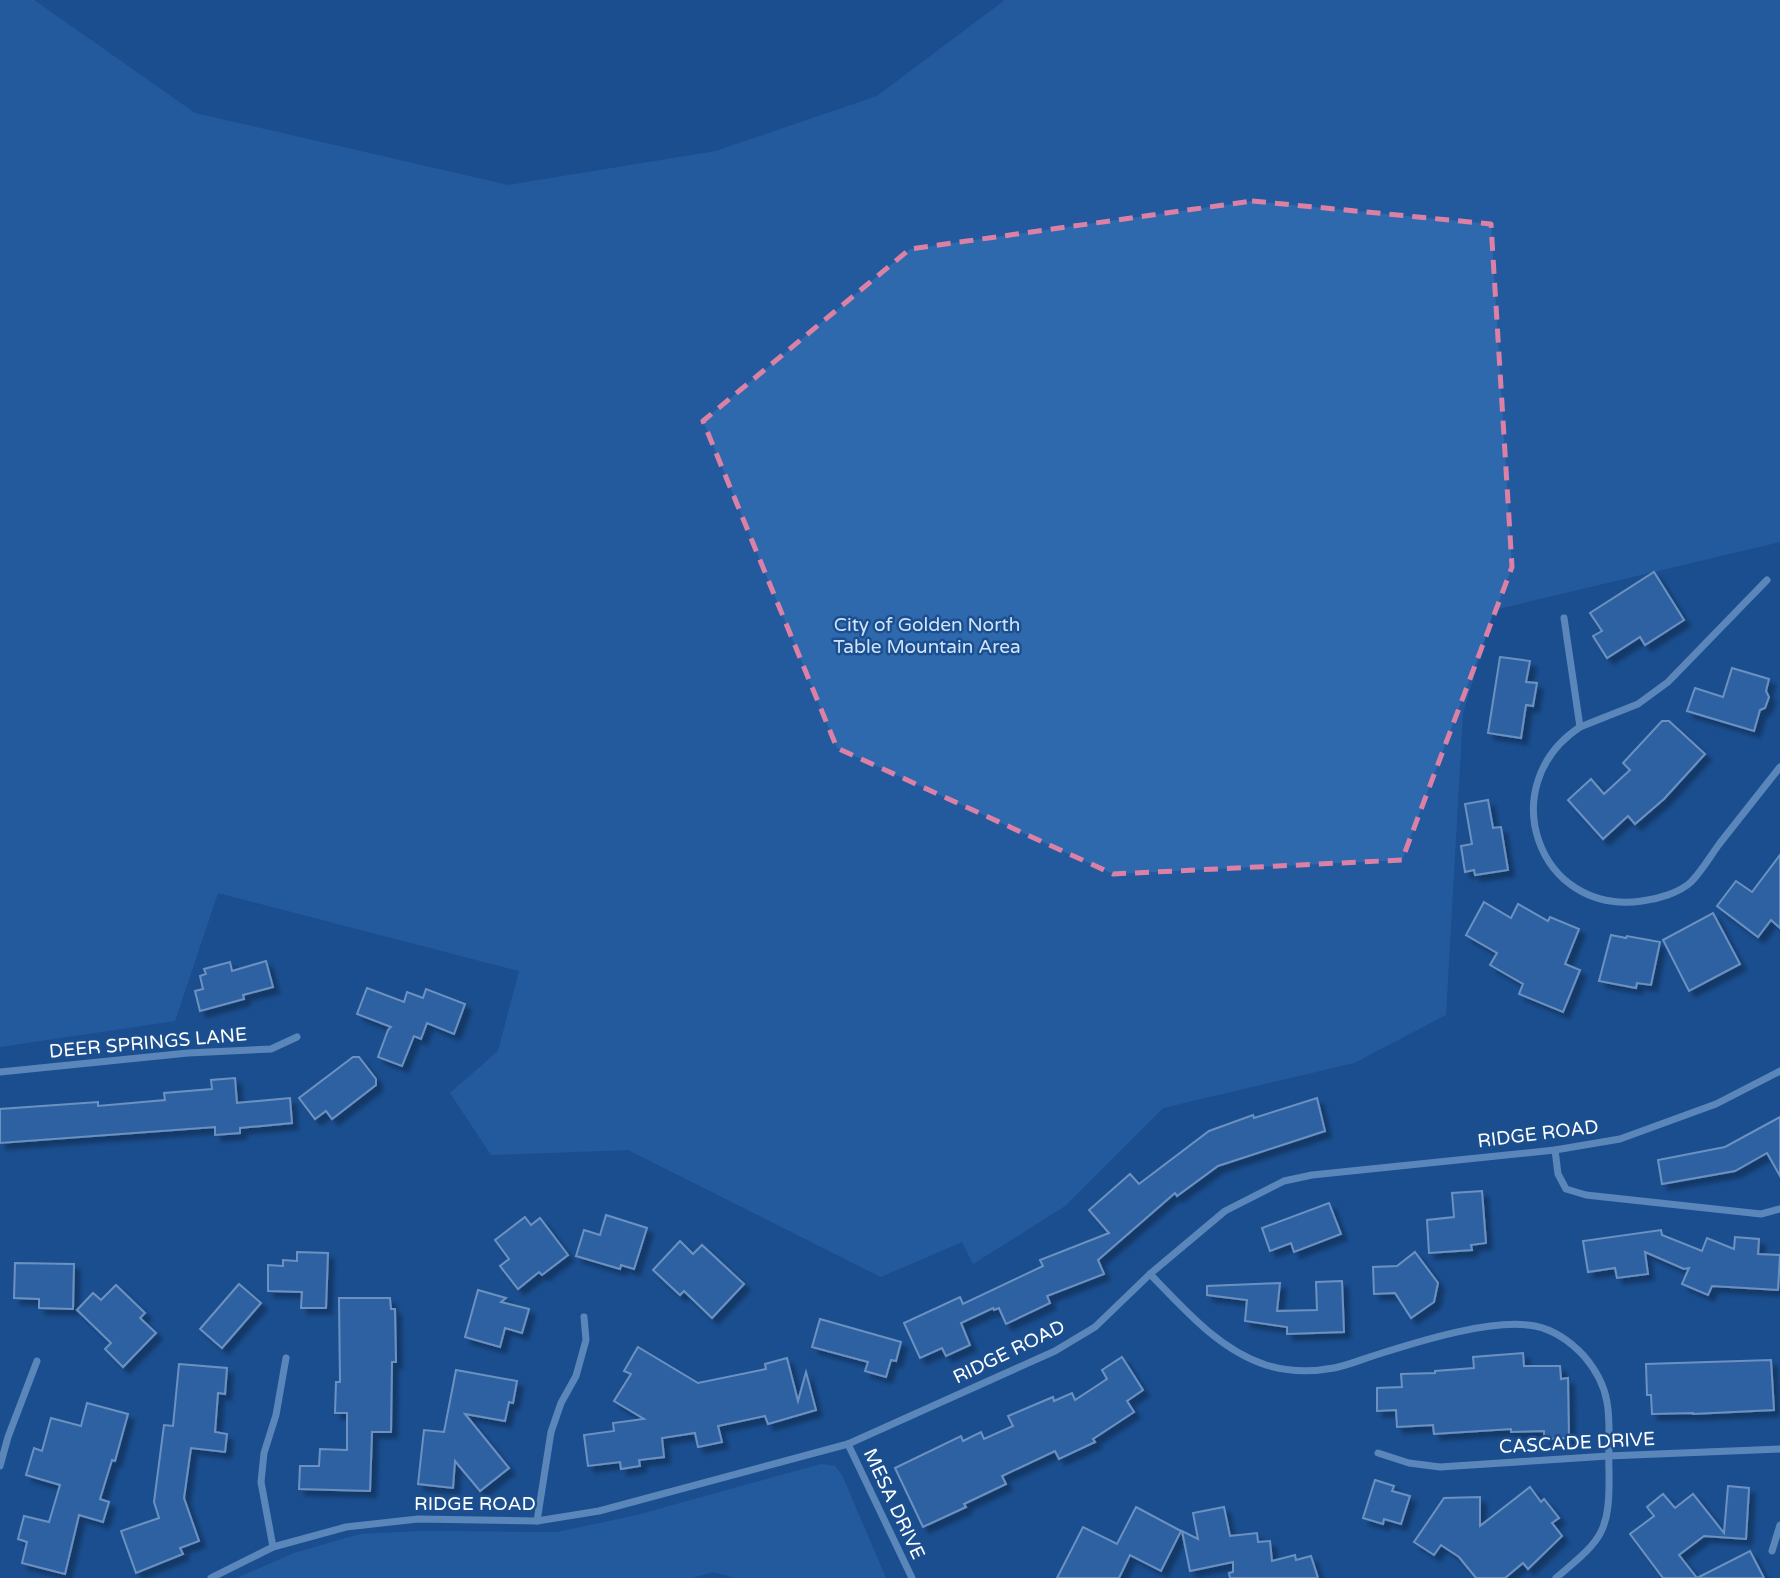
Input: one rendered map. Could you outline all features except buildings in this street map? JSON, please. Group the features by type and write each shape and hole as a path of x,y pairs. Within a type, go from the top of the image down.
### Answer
{"street":[{"path":"1767,580 1668,681 1638,704 1580,727 1564,737 1553,749 1538,776 1533,797 1537,839 1553,868 1580,891 1614,903 1654,900 1690,882 1780,767"},
{"path":"1564,618 1580,727"},
{"name":"DEER SPRINGS LANE","path":"0,1072 188,1053 271,1049 297,1037"},
{"name":"RIDGE ROAD","path":"211,1578 273,1547 346,1527 418,1519 537,1521 599,1511 848,1444 1055,1351 1095,1327 1150,1274 1224,1212 1284,1181 1312,1175 1555,1150 1620,1139 1716,1104 1780,1071"},
{"path":"1555,1150 1558,1174 1566,1189 1586,1195 1761,1214 1780,1209"},
{"path":"1150,1274 1175,1301 1230,1349 1266,1365 1303,1371 1336,1368 1434,1337 1502,1325 1534,1326 1557,1334 1579,1351 1598,1373 1608,1403 1609,1506 1604,1529 1588,1551 1556,1578"},
{"path":"537,1521 551,1432 561,1403 576,1376 586,1340 584,1317"},
{"path":"273,1547 261,1482 264,1453 276,1415 286,1357"},
{"path":"0,1466 8,1437 37,1362"},
{"name":"MESA DRIVE","path":"848,1444 912,1578"},
{"name":"CASCADE DRIVE","path":"1378,1453 1409,1463 1440,1467 1608,1456 1780,1449"},
{"path":"1772,1550 1780,1525"}],"highlighted area":[{"path":"1252,201 1491,224 1512,567 1402,860 1113,874 837,748 703,421 910,249"}],"green space":[{"name":"City of Golden North Table Mountain Area","path":"0,0 34,0 195,113 508,185 716,151 877,96 1005,0 1780,0 1780,542 1494,610 1463,713 1446,1015 1354,1063 1163,1108 1065,1206 973,1264 962,1242 881,1277 628,1150 491,1155 450,1093 498,1051 519,971 218,893 175,1021 0,1047"},
{"path":"821,1464 835,1466 842,1475 886,1578 736,1578 713,1572 692,1578 237,1578 294,1553 360,1534 422,1531 557,1532 637,1515"}]}
